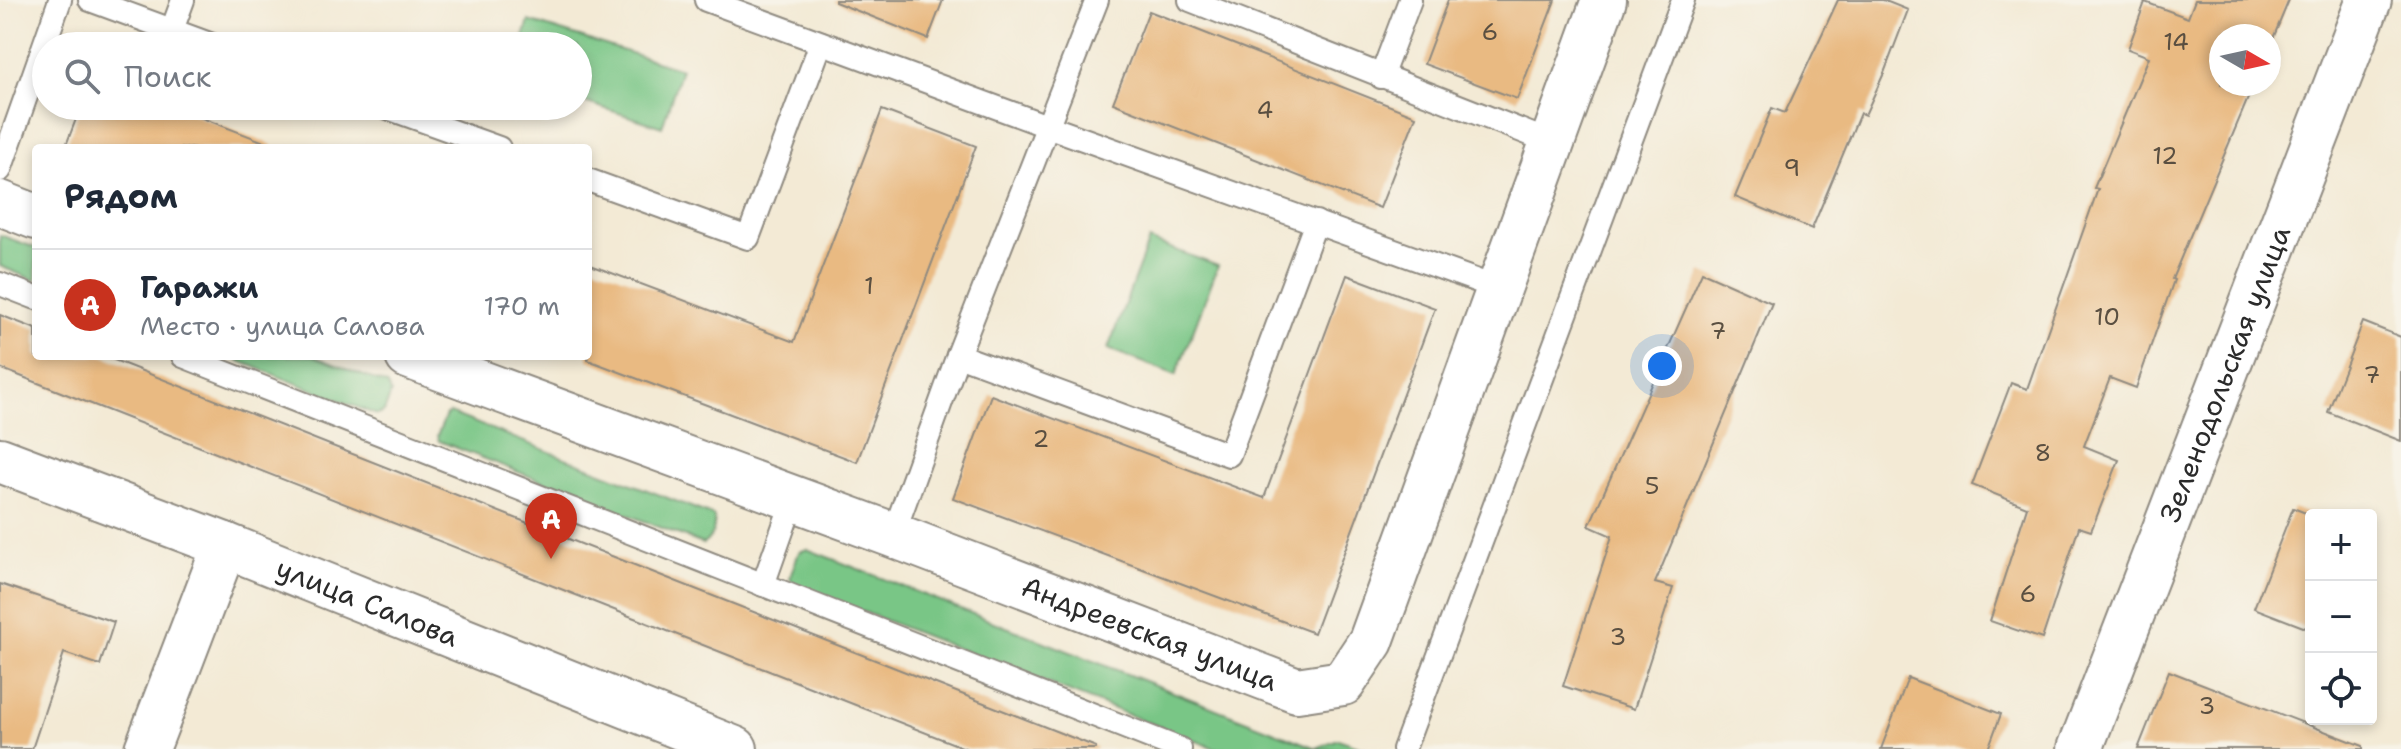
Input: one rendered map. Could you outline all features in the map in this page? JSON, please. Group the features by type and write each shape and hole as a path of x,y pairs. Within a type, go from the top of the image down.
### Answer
{"street":[{"name":"Андреевская улица","path":"419,360 893,535 1297,690 1343,683 1371,641 1604,0"},
{"name":"Зеленодольская улица","path":"2080,749 2369,0"},
{"path":"0,203 32,215"},
{"name":"улица Салова","path":"0,460 225,545 735,749"},
{"path":"147,749 225,545"}],"lane":[{"path":"49,32 60,0"},
{"path":"90,0 177,32"},
{"path":"172,30 183,0"},
{"path":"706,0 1497,288"},
{"path":"893,535 958,355 1097,0"},
{"path":"1190,0 1550,142"},
{"path":"1381,77 1410,0"},
{"path":"1404,749 1683,0"},
{"path":"592,181 748,238 821,43"},
{"path":"0,170 32,79"},
{"path":"421,120 488,144"},
{"path":"958,355 1229,455 1316,222"},
{"path":"0,284 32,296"},
{"path":"193,360 1180,749"},
{"path":"763,585 793,500"}],"green space":[{"path":"529,21 564,32 525,32"},
{"path":"592,41 681,69 662,127 592,104"},
{"path":"0,235 32,247 32,279 0,266"},
{"path":"1149,240 1218,266 1176,375 1108,349"},
{"path":"237,360 324,360 388,385 391,393 384,412 377,415"},
{"path":"450,413 714,516 711,535 703,544 439,441 437,436 446,415"},
{"path":"807,549 1316,748 1338,739 1367,749 1217,749 794,585 790,577 799,552"}],"building":[{"path":"835,0 943,0 928,39"},
{"path":"1448,0 1555,0 1517,99 1424,64"},
{"path":"1838,0 1883,0 1908,10 1884,73 1865,115 1860,113 1812,229 1735,197 1772,108 1785,113"},
{"path":"2195,0 2289,0 2279,24 2209,24 2209,96 2249,96 2172,279 2136,388 2110,378 2084,446 2119,460 2091,531 2079,527 2042,639 1990,621 2027,507 1972,485 2011,383 2027,389 2098,189 2094,188 2149,57 2128,49 2145,2 2188,18"},
{"path":"1149,11 1416,116 1380,208 1113,103"},
{"path":"882,110 976,146 857,462 588,360 592,360 592,266 794,342"},
{"path":"76,120 207,120 269,144 67,144"},
{"path":"1702,272 1772,303 1655,583 1673,588 1634,709 1563,686 1612,536 1589,526"},
{"path":"1347,275 1435,308 1314,633 953,498 991,395 1264,498"},
{"path":"0,315 32,327 32,360 114,360 1096,749 967,749 0,368"},
{"path":"2363,322 2401,337 2401,441 2328,412"},
{"path":"2293,508 2305,513 2305,628 2254,608"},
{"path":"0,584 114,622 100,665 64,653 32,749 0,749"},
{"path":"2169,671 2363,746 2363,749 2138,749"},
{"path":"1908,678 2001,714 1988,749 1881,749"}],"place":[{"name":"Гаражи","path":"551,559"}]}
